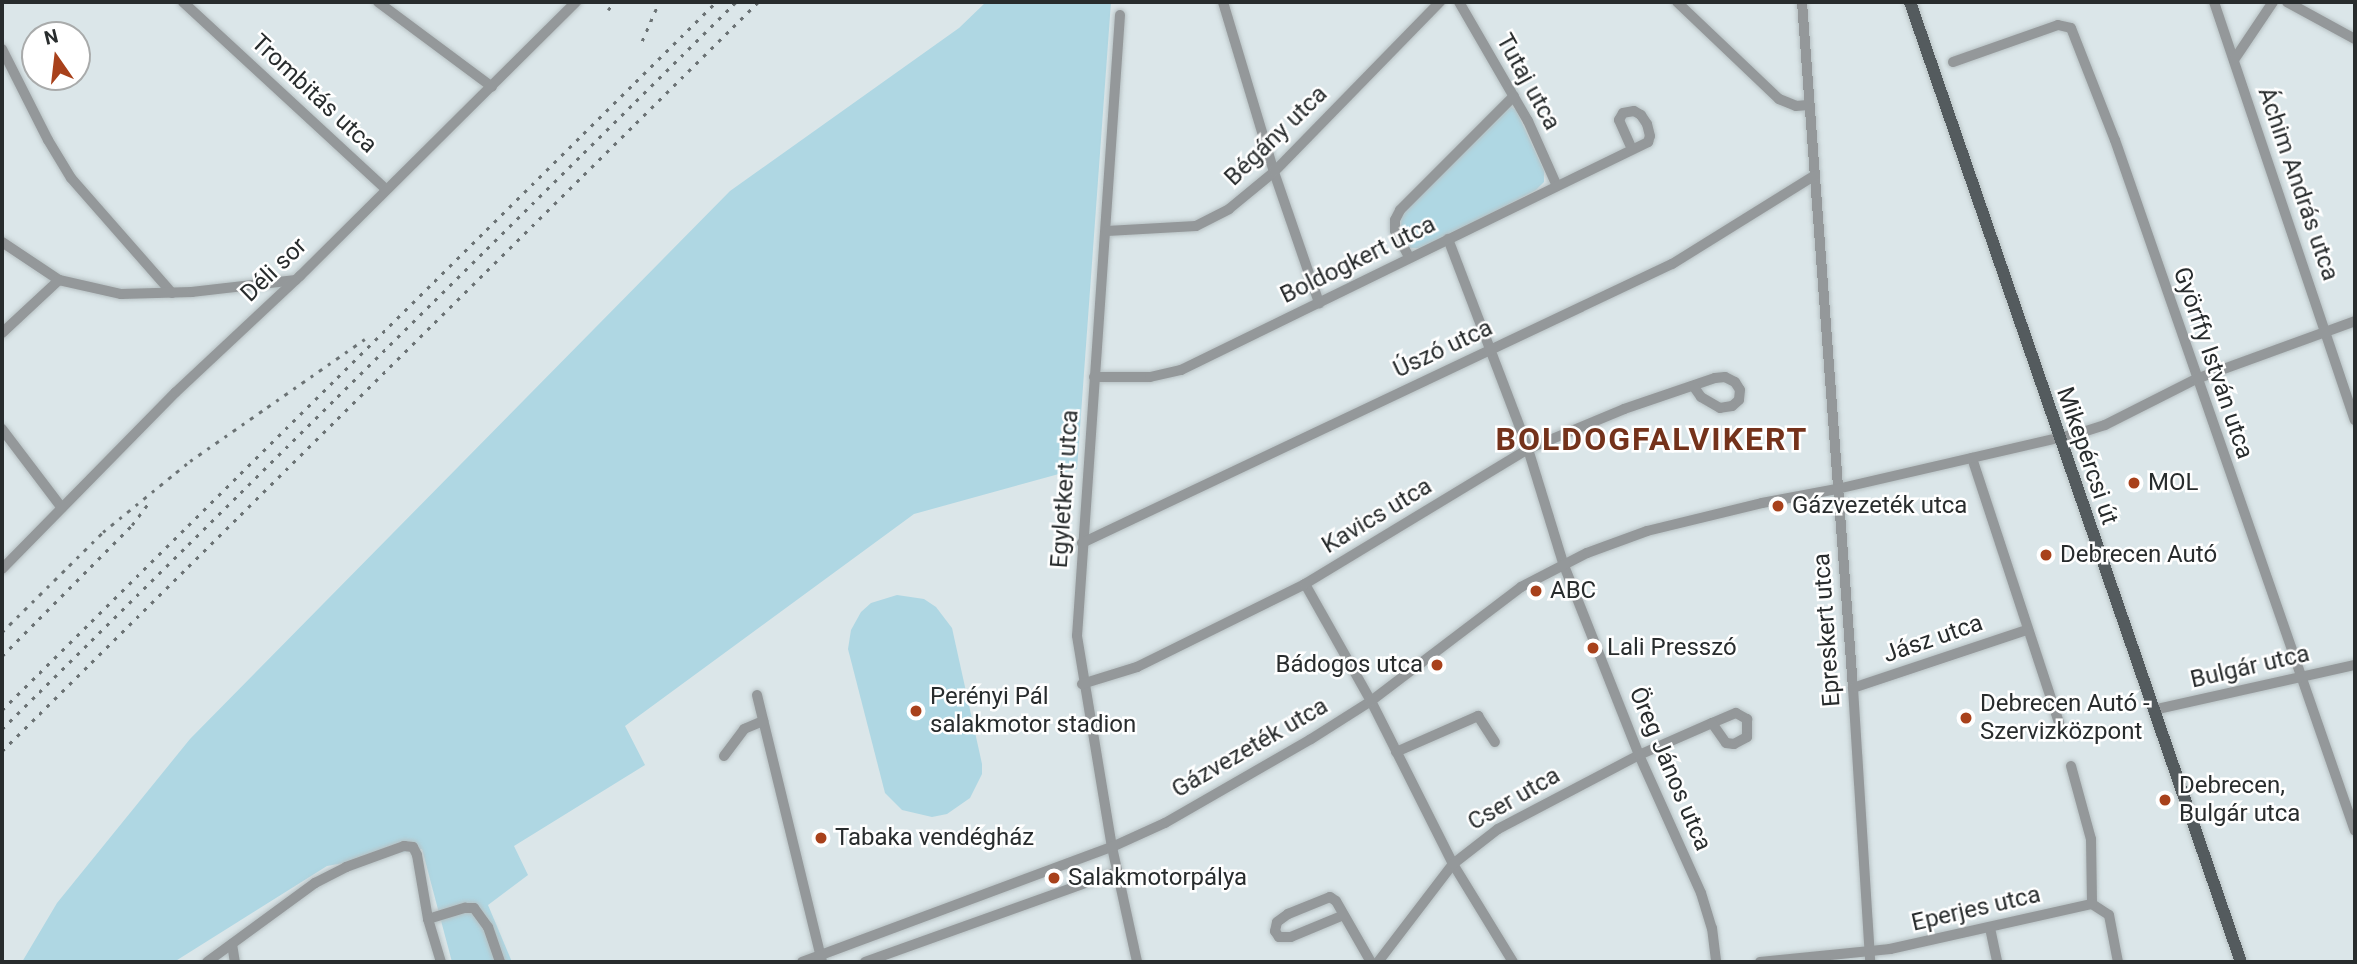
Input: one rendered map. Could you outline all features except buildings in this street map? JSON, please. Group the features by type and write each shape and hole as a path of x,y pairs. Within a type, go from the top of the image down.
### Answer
{"main road":[{"name":"Mikepércsi út","path":"1910,2 2241,962"}],"street":[{"name":"Trombitás utca","path":"183,2 386,189"},
{"path":"378,2 492,87"},
{"name":"Déli sor","path":"3,566 176,392 295,280 576,2"},
{"path":"1223,2 1274,172 1319,303"},
{"name":"Bégány utca","path":"1107,231 1196,226 1229,209 1274,172 1440,2"},
{"name":"Tutaj utca","path":"1459,2 1514,96 1556,184"},
{"path":"1677,2 1779,99 1796,106 1808,105"},
{"name":"Epreskert utca","path":"1802,2 1853,688 1870,962"},
{"name":"Áchim András utca","path":"2214,2 2355,420"},
{"path":"2234,60 2273,2"},
{"path":"2287,2 2355,39"},
{"name":"Egyletkert utca","path":"1120,15 1077,636 1112,847 1137,962"},
{"name":"Györffy István utca","path":"1953,62 2058,25 2071,27 2115,140 2355,831"},
{"path":"2,49 48,141 71,178 172,293"},
{"path":"1409,257 1395,231 1395,220 1400,210 1514,96"},
{"name":"Boldogkert utca","path":"1094,377 1150,377 1173,373 1632,149"},
{"name":"Úszó utca","path":"1082,543 1672,264 1814,176"},
{"name":"Öreg János utca","path":"1448,240 1528,449 1563,563 1639,755 1701,893 1712,928 1716,962"},
{"path":"2,242 59,280 121,294 172,293 295,280"},
{"path":"2,333 59,280"},
{"name":"Gázvezeték utca","path":"802,962 821,959 1112,847 1199,803 1311,740 1371,701 1521,587 1563,563 1647,531 1762,503 1837,489 2059,439 2105,425 2196,379 2355,321"},
{"name":"Kavics utca","path":"1083,684 1137,667 1305,584 1528,449 1624,409 1694,387"},
{"path":"2,429 62,508"},
{"path":"1972,458 2026,630 2062,732"},
{"path":"1305,584 1371,701 1453,864 1513,962"},
{"name":"Jász utca","path":"1853,688 2026,630"},
{"name":"Bulgár utca","path":"2153,710 2355,664"},
{"path":"757,695 821,959"},
{"path":"1396,752 1478,716 1495,742"},
{"path":"724,757 744,729 763,721"},
{"name":"Cser utca","path":"1378,962 1453,864 1498,829 1639,755 1712,723"},
{"path":"2071,766 2091,839 2092,904 2109,915 2118,962"},
{"path":"207,962 315,883 346,867 404,846 413,847 440,962"},
{"path":"865,962 1117,872"},
{"path":"1339,917 1291,937 1279,937 1275,931 1277,922 1288,914 1330,897 1336,901 1371,962"},
{"name":"Eperjes utca","path":"1762,962 1890,949 2092,904"},
{"path":"428,919 474,908 488,927 500,962"},
{"path":"1990,928 1997,962"},
{"path":"232,944 235,962"}],"shaded area":[{"path":"986,2 1111,2 1077,469 914,514 625,726 645,765 514,846 528,875 488,905 512,962 452,962 422,849 327,866 174,962 22,962 57,903 190,739 730,191 959,28"},
{"path":"1508,105 1516,110 1544,171 1544,182 1536,190 1424,248 1408,248 1400,238 1402,213"},
{"name":"Perényi Pál salakmotor stadion","path":"897,595 924,599 936,607 952,628 982,764 982,774 970,798 947,814 932,817 902,810 885,793 848,649 851,630 861,612 871,603"}],"railway":[{"path":"608,10 614,2"},
{"path":"642,41 659,2"},
{"path":"2,710 716,2"},
{"path":"2,729 736,2"},
{"path":"2,751 758,2"},
{"path":"2,632 103,532 190,461 368,337"},
{"path":"2,656 132,525 150,501"}],"place":[{"name":"MOL","path":"2134,483"},
{"name":"Gázvezeték utca","path":"1778,506"},
{"name":"Debrecen Autó","path":"2046,555"},
{"name":"ABC","path":"1536,591"},
{"name":"Lali Presszó","path":"1593,648"},
{"name":"Bádogos utca","path":"1437,665"},
{"name":"Perényi Pál salakmotor stadion","path":"916,711"},
{"name":"Debrecen Autó - Szervizközpont","path":"1966,718"},
{"name":"Debrecen, Bulgár utca","path":"2165,800"},
{"name":"Tabaka vendégház","path":"821,838"},
{"name":"Salakmotorpálya","path":"1054,878"}],"district":[{"name":"BOLDOGFALVIKERT","path":"1652,439"}]}
